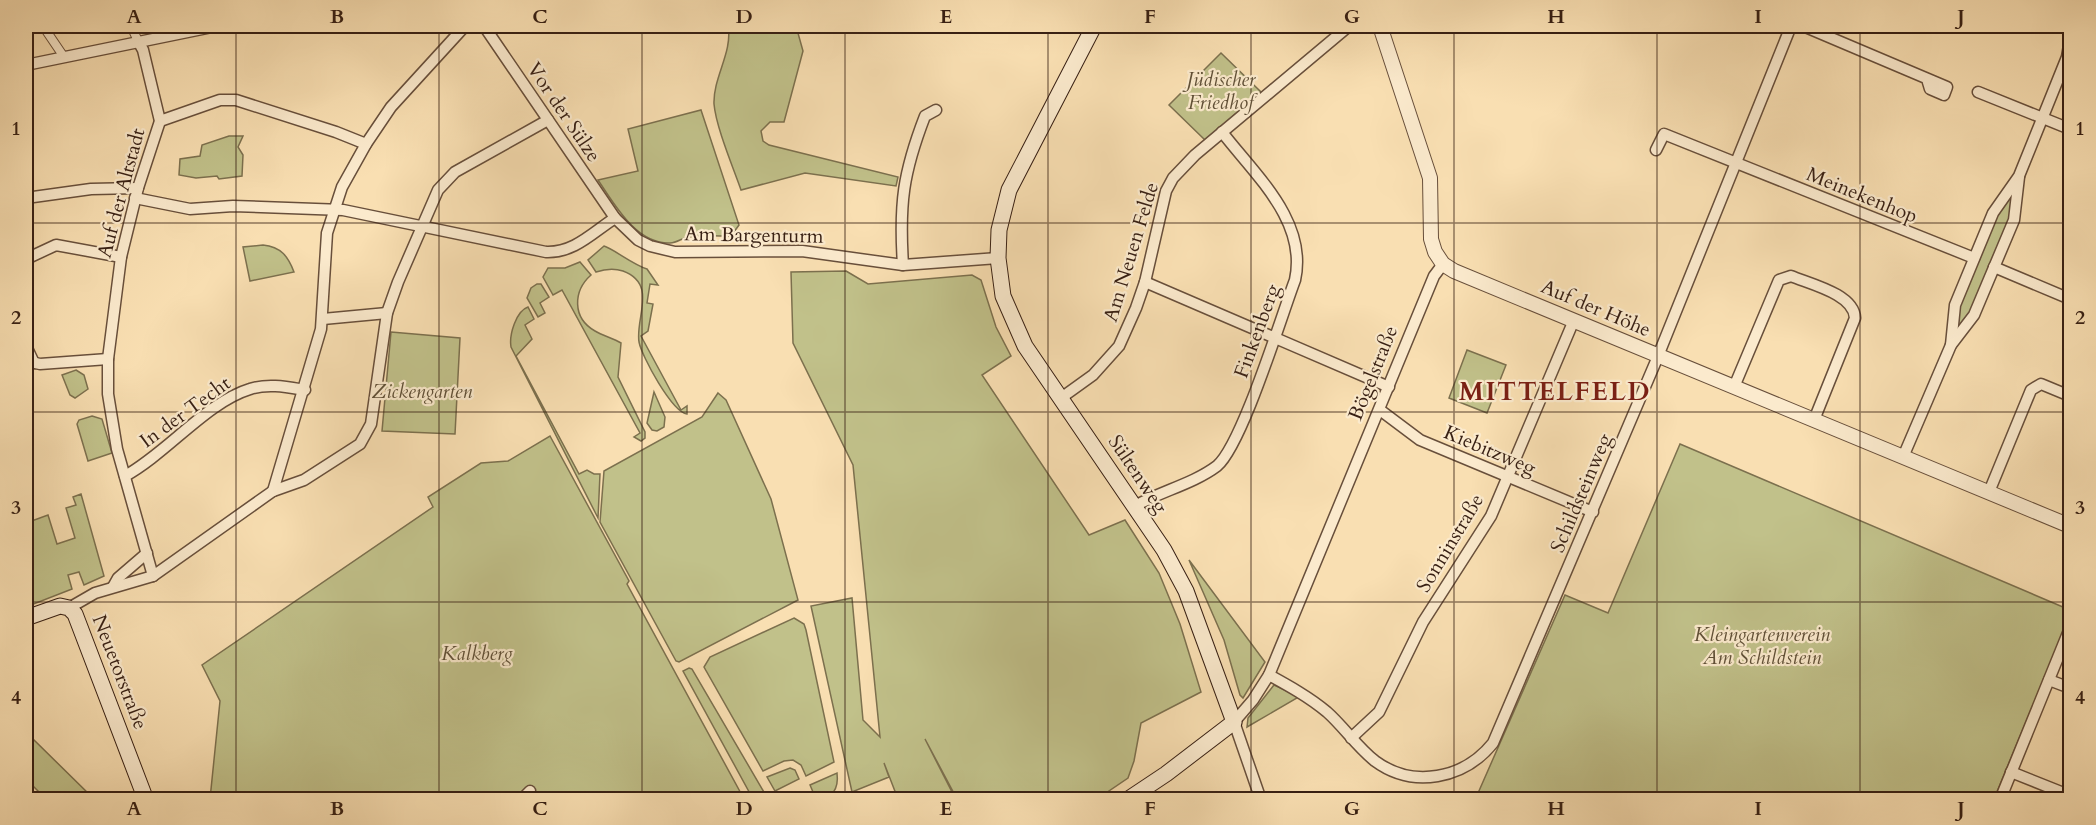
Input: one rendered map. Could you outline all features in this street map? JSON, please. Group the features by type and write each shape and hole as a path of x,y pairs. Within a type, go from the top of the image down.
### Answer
{"main road":[{"name":"Sültenweg","path":"1094,26 1009,190 999,230 998,258 1003,296 1014,325 1164,550 1186,591 1234,722"},
{"path":"26,618 60,606 69,608"},
{"name":"Neuetorstraße","path":"69,608 79,624 146,800"},
{"path":"1131,799 1234,722"}],"street":[{"path":"42,26 67,56"},
{"path":"131,26 138,40"},
{"path":"26,64 217,26"},
{"path":"278,489 323,319 327,233 342,187 366,144 391,107 465,26"},
{"path":"470,26 477,26"},
{"name":"Vor der Sülze","path":"484,26 615,218"},
{"name":"Am Neuen Felde","path":"1061,398 1093,375 1107,361 1129,327 1145,282 1161,209 1169,185 1182,166 1349,26"},
{"path":"1380,26 1430,178 1431,239 1443,264"},
{"name":"Schildsteinweg","path":"1351,738 1377,762 1397,773 1418,778 1453,773 1474,762 1498,735 1659,356 1791,26"},
{"path":"1803,26 1927,79"},
{"name":"Auf der Altstadt","path":"138,40 143,50 160,121 136,193 121,256 108,359 111,419 153,576"},
{"path":"1951,345 1954,305 1993,213 2019,176 2067,57 2070,40"},
{"path":"1978,92 2070,129"},
{"path":"160,121 220,100 236,100 366,144"},
{"path":"903,265 901,199 904,176 926,116 936,110"},
{"path":"153,576 278,489 310,477 360,444 368,432 387,314 398,282 438,190 445,180 548,120"},
{"name":"Finkenberg","path":"1135,507 1207,473 1227,454 1274,339 1295,280 1299,262 1292,228 1281,208 1222,132"},
{"path":"1656,150 1664,134 1737,164"},
{"name":"Meinekenhop","path":"1737,164 1974,258"},
{"path":"1903,457 1951,345 1974,315 2014,220 2019,176"},
{"path":"26,198 91,189 136,193 190,209 233,206 335,209 440,231 561,252 575,246 615,218"},
{"name":"Am Bargenturm","path":"615,218 638,240 650,246 675,252 802,250 903,265 998,258"},
{"path":"26,259 56,245 121,256"},
{"name":"Auf der Höhe","path":"1443,264 2070,526"},
{"name":"Bögelstraße","path":"1234,722 1253,700 1269,675 1434,276 1443,264"},
{"path":"1994,267 2070,299"},
{"path":"1734,387 1779,280 1791,276 1847,301 1855,309 1855,318 1814,420"},
{"path":"1145,282 1389,387"},
{"path":"323,319 387,314"},
{"name":"Sonninstraße","path":"1351,738 1379,712 1423,622 1483,529 1508,477 1574,320"},
{"path":"26,346 33,363 108,359"},
{"path":"1989,492 2031,390 2041,384 2070,396"},
{"name":"In der Techt","path":"125,476 162,452 206,415 240,393 267,386 305,390"},
{"name":"Kiebitzweg","path":"1380,410 1420,440 1593,512"},
{"name":"Neuetorstraße","path":"113,586 118,578 147,553"},
{"name":"Neuetorstraße","path":"69,608 78,600 113,586 153,576"},
{"path":"2000,800 2070,628"},
{"path":"1269,675 1310,699 1351,738"},
{"path":"2049,680 2070,688"},
{"path":"1234,722 1261,800"},
{"path":"2012,772 2066,794 2070,800"},
{"path":"521,800 531,791"}],"green space":[{"path":"728,26 796,26 803,51 784,122 770,122 761,131 763,141 769,145 898,177 896,186 805,173 741,190 721,135 714,104 716,84 728,45"},
{"name":"Jüdischer Friedhof","path":"1221,53 1261,92 1205,140 1169,105"},
{"path":"701,110 739,225 731,236 693,236 673,243 658,242 637,230 628,221 598,180 638,171 628,129"},
{"path":"229,136 243,136 238,147 243,155 242,176 219,179 217,176 196,178 179,175 180,159 200,156 202,145"},
{"path":"2015,185 2011,218 1971,314 1954,336 1962,296 1976,257 1984,238"},
{"path":"263,245 283,253 294,272 250,281 243,247"},
{"path":"604,246 647,269 658,285 650,284 647,303 653,304 648,331 641,336 681,410 687,406 687,414 681,411 666,394 641,349 639,333 643,302 640,284 634,277 616,269 596,272 588,260"},
{"path":"580,262 591,275 585,281 578,296 579,312 587,326 621,343 618,377 645,432 645,438 641,441 634,437 640,433 562,290 553,295 543,277 548,268 565,268"},
{"path":"846,271 868,284 972,275 981,280 996,327 1011,356 982,375 1089,535 1125,520 1159,573 1180,624 1201,692 1141,723 1134,761 1128,778 1097,799 957,799 925,739 954,796 946,799 898,799 884,763 889,777 852,792 811,606 852,598 863,720 880,737 853,465 793,343 791,272"},
{"path":"541,284 549,297 540,303 545,313 538,317 527,298 531,288"},
{"path":"528,307 534,319 525,325 532,339 516,356 579,474 587,470 600,474 598,518 511,347 514,324 520,313"},
{"name":"Zickengarten","path":"391,332 460,338 455,434 382,431"},
{"path":"1467,350 1506,365 1487,413 1449,398"},
{"path":"76,370 84,375 88,389 75,398 70,395 62,375"},
{"path":"654,392 665,417 664,427 657,431 652,430 647,423"},
{"path":"718,393 726,400 771,499 798,600 679,662 676,661 600,522 604,471 702,417"},
{"path":"92,416 102,419 112,453 88,461 77,424 79,420"},
{"name":"Kalkberg","path":"550,436 629,581 627,584 744,799 210,799 220,701 202,665 433,507 428,497 481,463 508,461"},
{"name":"Kleingartenverein Am Schildstein","path":"1680,444 2070,610 2070,616 1994,799 1475,800 1565,595 1608,613"},
{"path":"81,494 104,576 84,585 79,572 68,575 72,589 26,607 26,523 48,515 57,544 75,538 66,508 76,505 73,497"},
{"path":"1189,560 1265,662 1243,698 1240,695 1224,640"},
{"path":"794,618 804,624 806,630 834,762 806,776 801,765 793,760 784,761 763,771 704,667 710,657"},
{"path":"692,669 768,799 753,799 683,671"},
{"path":"1274,685 1296,695 1297,698 1247,727 1248,718"},
{"path":"26,731 94,799 46,799 26,779"},
{"path":"790,768 795,770 799,779 775,791 767,777"},
{"path":"837,773 837,784 833,792 826,798 816,799 810,785"}],"district":[{"name":"MITTELFELD","path":"1555,391"}]}
